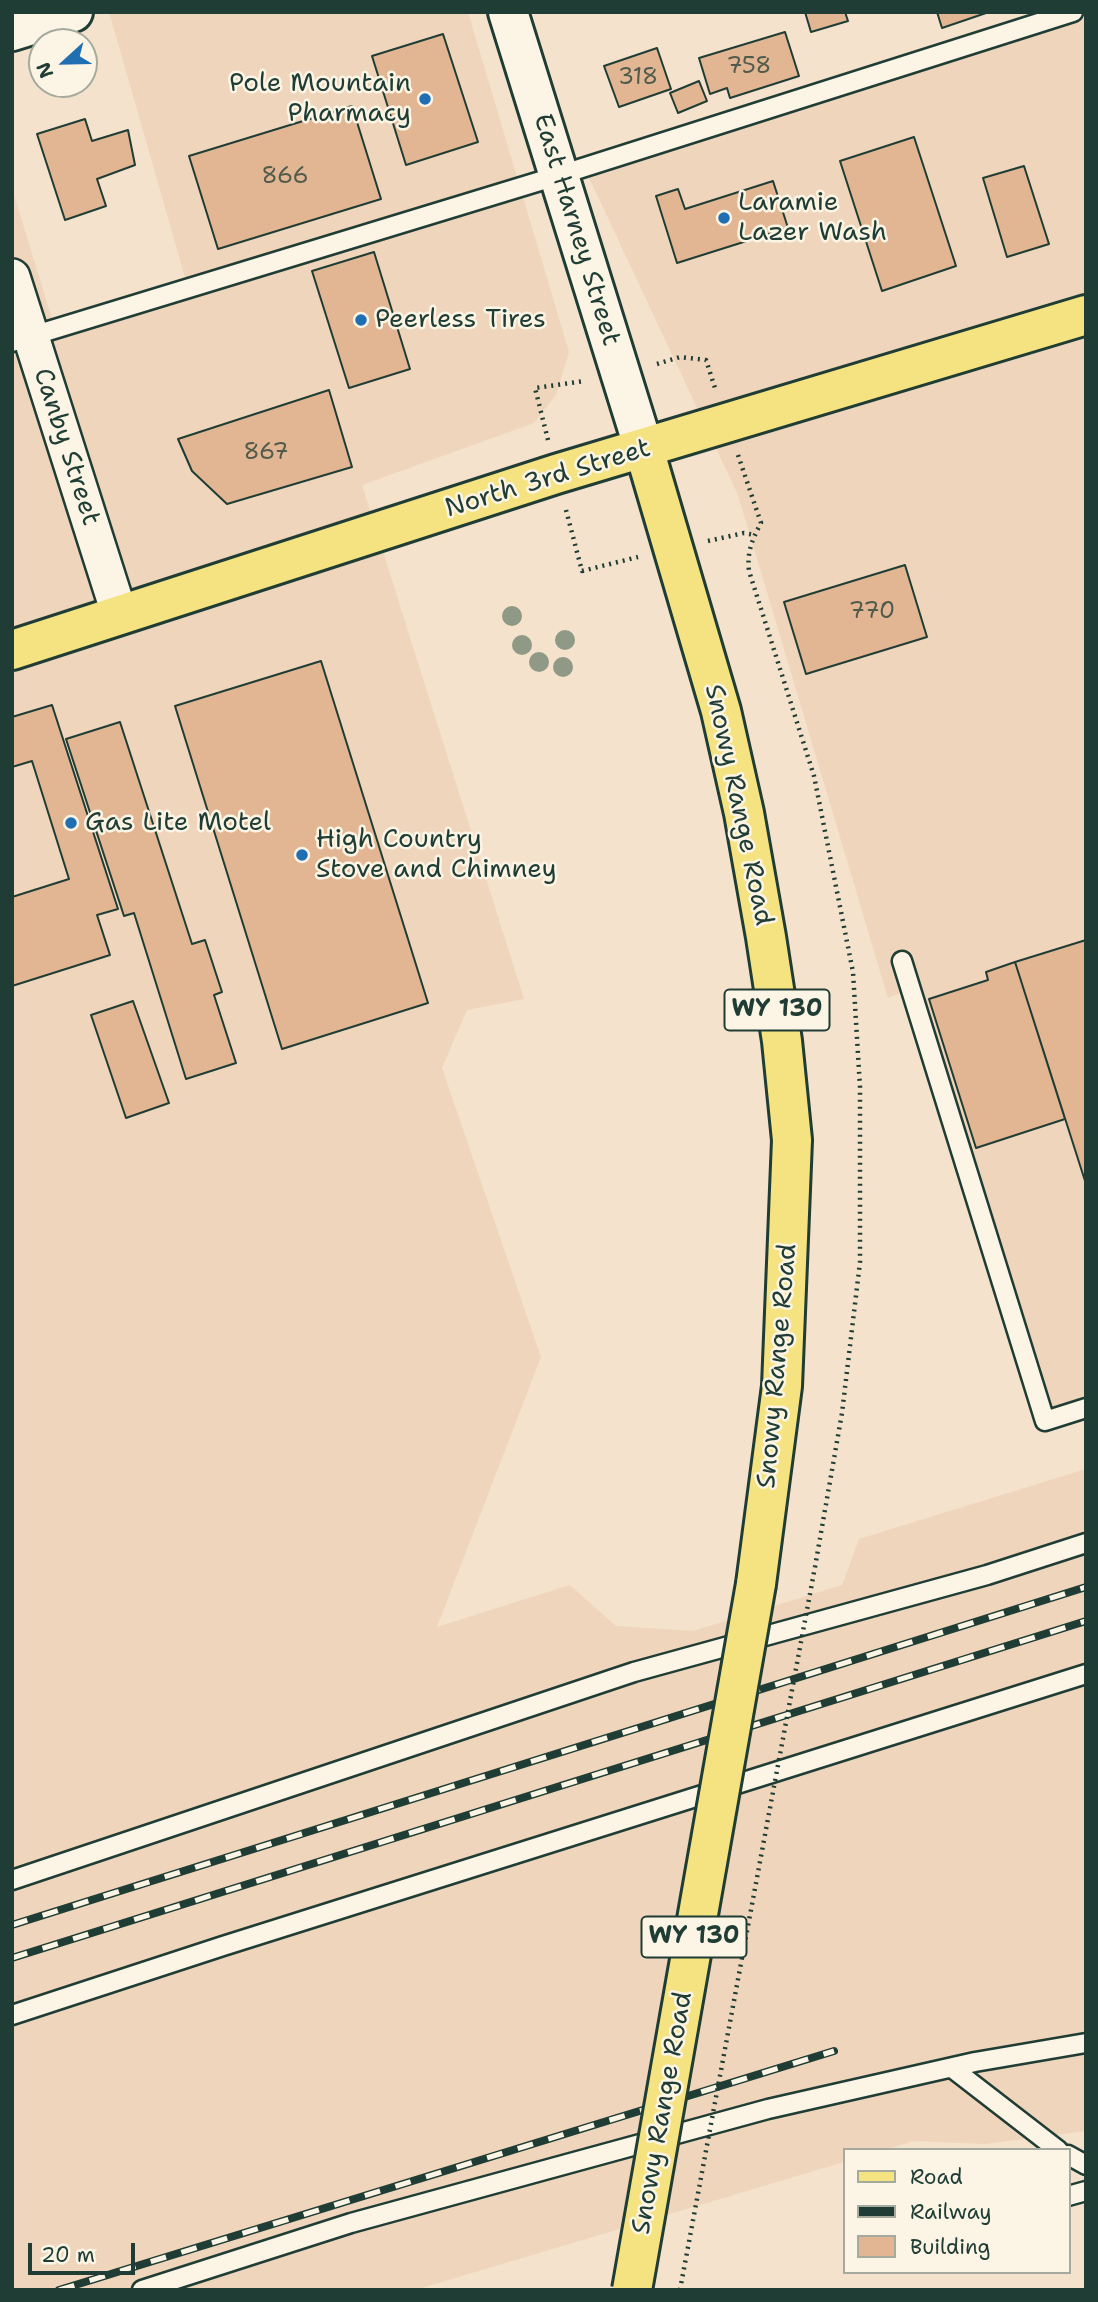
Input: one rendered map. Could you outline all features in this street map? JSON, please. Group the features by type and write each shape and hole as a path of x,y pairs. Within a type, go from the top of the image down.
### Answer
{"main road":[{"path":"12,31 72,12"},
{"name":"East Harney Street","path":"508,12 644,449"},
{"name":"North 3rd Street","path":"12,650 556,474 1086,315"},
{"name":"Snowy Range Road","path":"632,2290 756,1584 782,1386 792,1139 782,1041 744,813 721,711 644,449"}],"street":[{"name":"Canby Street","path":"12,277 22,339 120,616"}],"lane":[{"path":"22,339 560,174 1073,12"},
{"path":"902,961 1045,1421 1086,1408"},
{"path":"12,1880 634,1672 987,1575 1086,1544"},
{"path":"12,2015 236,1941 1086,1674"},
{"path":"142,2290 351,2223 768,2109 952,2068 1086,2043"},
{"path":"952,2068 1055,2148"},
{"path":"1070,2156 1086,2165"}],"path":[{"path":"680,2290 842,1413 860,1262 859,1075 850,959 814,776 750,571 749,546 755,535"}],"shaded area":[{"path":"109,12 468,12 569,352 556,395 534,423 362,485 524,999 467,1010 442,1068 541,1357 437,1627 570,1585 616,1626 693,1631 842,1585 859,1539 1086,1469 1086,2131 985,2144 913,2141 890,2148 842,2148 842,2163 415,2290 12,2290 12,188 55,329 188,288"},
{"path":"1073,12 1086,12 1086,1408 1045,1421 910,989 888,998 738,495 584,167"}],"building":[{"path":"805,12 845,12 848,21 811,32"},
{"path":"937,12 989,12 942,28"},
{"path":"785,32 799,76 730,98 727,88 710,94 699,58"},
{"name":"Pole Mountain Pharmacy","path":"443,34 478,142 406,165 372,56"},
{"path":"657,48 671,89 619,107 604,66"},
{"path":"699,81 707,101 678,113 670,93"},
{"path":"352,106 381,199 218,249 189,156"},
{"path":"85,119 92,141 128,130 135,165 97,179 106,206 65,220 37,134"},
{"path":"914,137 956,266 882,291 840,161"},
{"path":"1024,166 1049,244 1007,257 983,178"},
{"name":"Laramie Lazer Wash","path":"773,181 788,228 677,263 656,196 678,189 685,209"},
{"name":"Peerless Tires","path":"374,252 410,369 349,388 312,271"},
{"path":"329,390 352,467 227,504 192,471 178,439"},
{"path":"905,565 927,637 806,674 784,602"},
{"name":"High Country Stove and Chimney","path":"321,661 428,1003 282,1049 175,706"},
{"name":"Gas Lite Motel","path":"52,705 118,909 97,915 110,955 12,986 12,897 69,879 32,761 12,767 12,717"},
{"path":"120,722 192,944 205,940 222,992 214,995 236,1063 186,1079 134,913 124,916 66,739"},
{"path":"1086,940 1086,1184 1015,962"},
{"path":"1015,962 1065,1119 976,1148 929,999 988,980 986,972"},
{"path":"133,1001 169,1103 126,1118 91,1015"}],"railway":[{"path":"12,1925 1086,1587"},
{"path":"12,1958 1086,1621"},
{"path":"59,2290 834,2051"}],"place":[{"name":"Pole Mountain Pharmacy","path":"425,99"},
{"name":"Laramie Lazer Wash","path":"724,218"},
{"name":"Peerless Tires","path":"361,320"},
{"name":"Gas Lite Motel","path":"71,823"},
{"name":"High Country Stove and Chimney","path":"302,855"}]}
